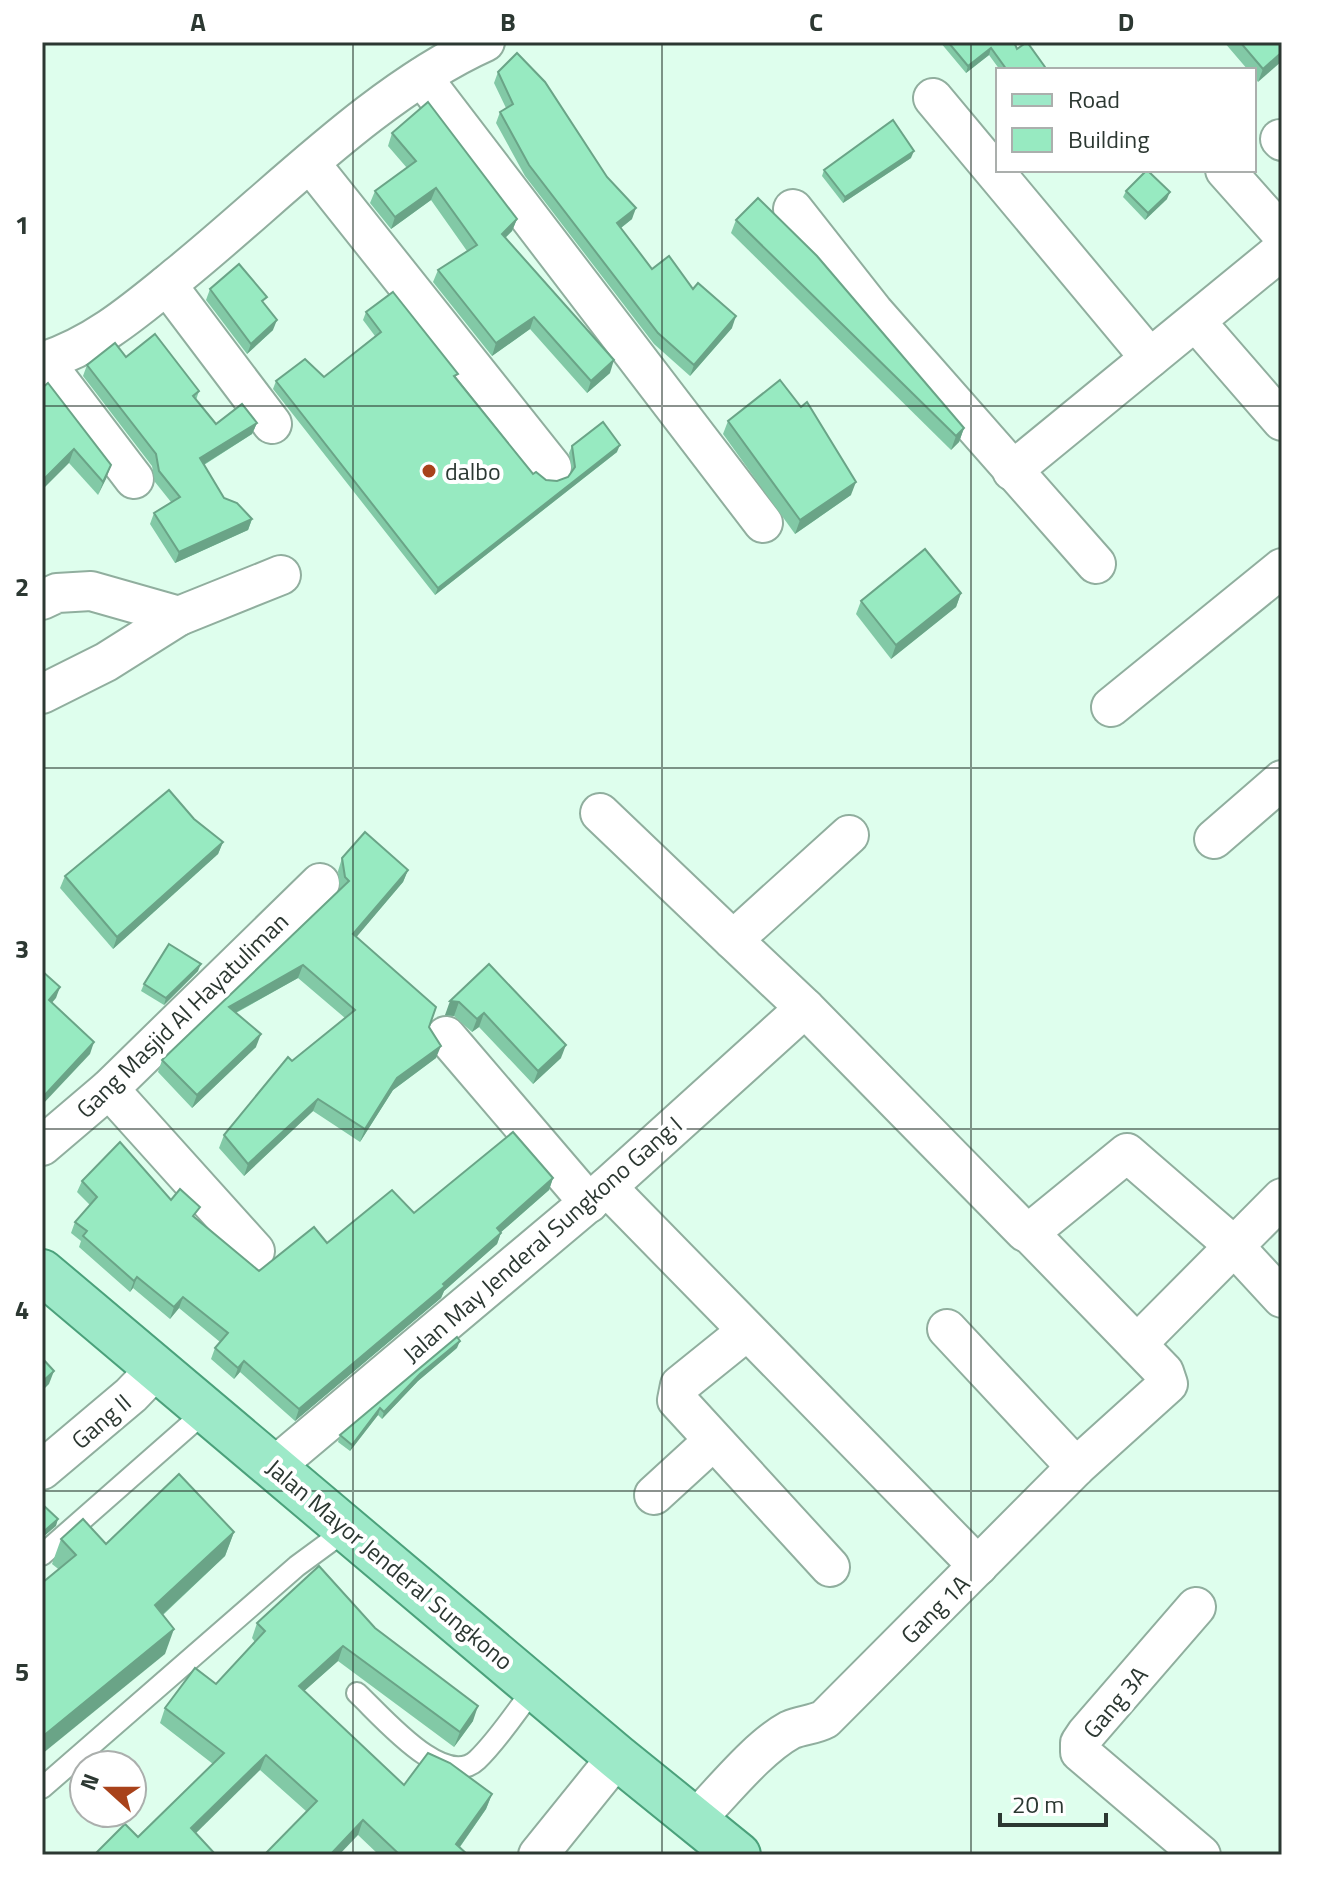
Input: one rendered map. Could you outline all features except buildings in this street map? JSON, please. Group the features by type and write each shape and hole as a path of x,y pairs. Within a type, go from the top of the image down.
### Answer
{"main road":[{"name":"Jalan Mayor Jenderal Sungkono","path":"42,1272 275,1466 346,1530 738,1855"}],"street":[{"path":"134,479 43,362 98,338 167,285 310,163 422,77 446,60 485,42"},
{"path":"422,77 763,523"},
{"path":"933,98 1150,358"},
{"path":"310,163 552,467"},
{"path":"1227,172 1282,234"},
{"path":"793,209 874,312 1096,564"},
{"path":"1012,471 1282,250"},
{"path":"167,285 272,424"},
{"path":"1196,322 1282,421"},
{"path":"1111,707 1282,568"},
{"path":"42,694 106,662 179,616 281,575"},
{"path":"42,600 57,593 91,591 179,616"},
{"path":"1214,839 1282,780"},
{"path":"600,813 805,1008 974,1177 1009,1218 1029,1233 1137,1344 1282,1198"},
{"path":"733,940 849,835"},
{"name":"Gang Masjid Al Hayatuliman","path":"42,1146 109,1089 320,883"},
{"name":"Jalan May Jenderal Sungkono Gang I","path":"275,1466 598,1195 805,1008"},
{"path":"446,1036 598,1195 747,1331 978,1566"},
{"path":"109,1089 255,1251"},
{"path":"1029,1233 1127,1153 1233,1245 1282,1298"},
{"path":"947,1329 1076,1467"},
{"path":"747,1331 677,1390 677,1400 830,1567"},
{"name":"Gang 1A","path":"694,1821 773,1742 793,1729 813,1726 825,1719 1076,1467 1168,1384 1164,1372 1137,1344"},
{"name":"Gang II","path":"42,1470 131,1395 156,1369"},
{"path":"654,1495 713,1441"},
{"name":"Gang 3A","path":"1196,1607 1086,1734 1080,1743 1080,1752 1201,1855"},
{"path":"538,1855 617,1757"}],"lane":[{"path":"42,1555 207,1410"},
{"path":"42,1788 297,1566 346,1530"},
{"path":"357,1693 434,1762 457,1769 475,1763 536,1686"}],"place":[{"name":"dalbo","path":"429,471"}]}
